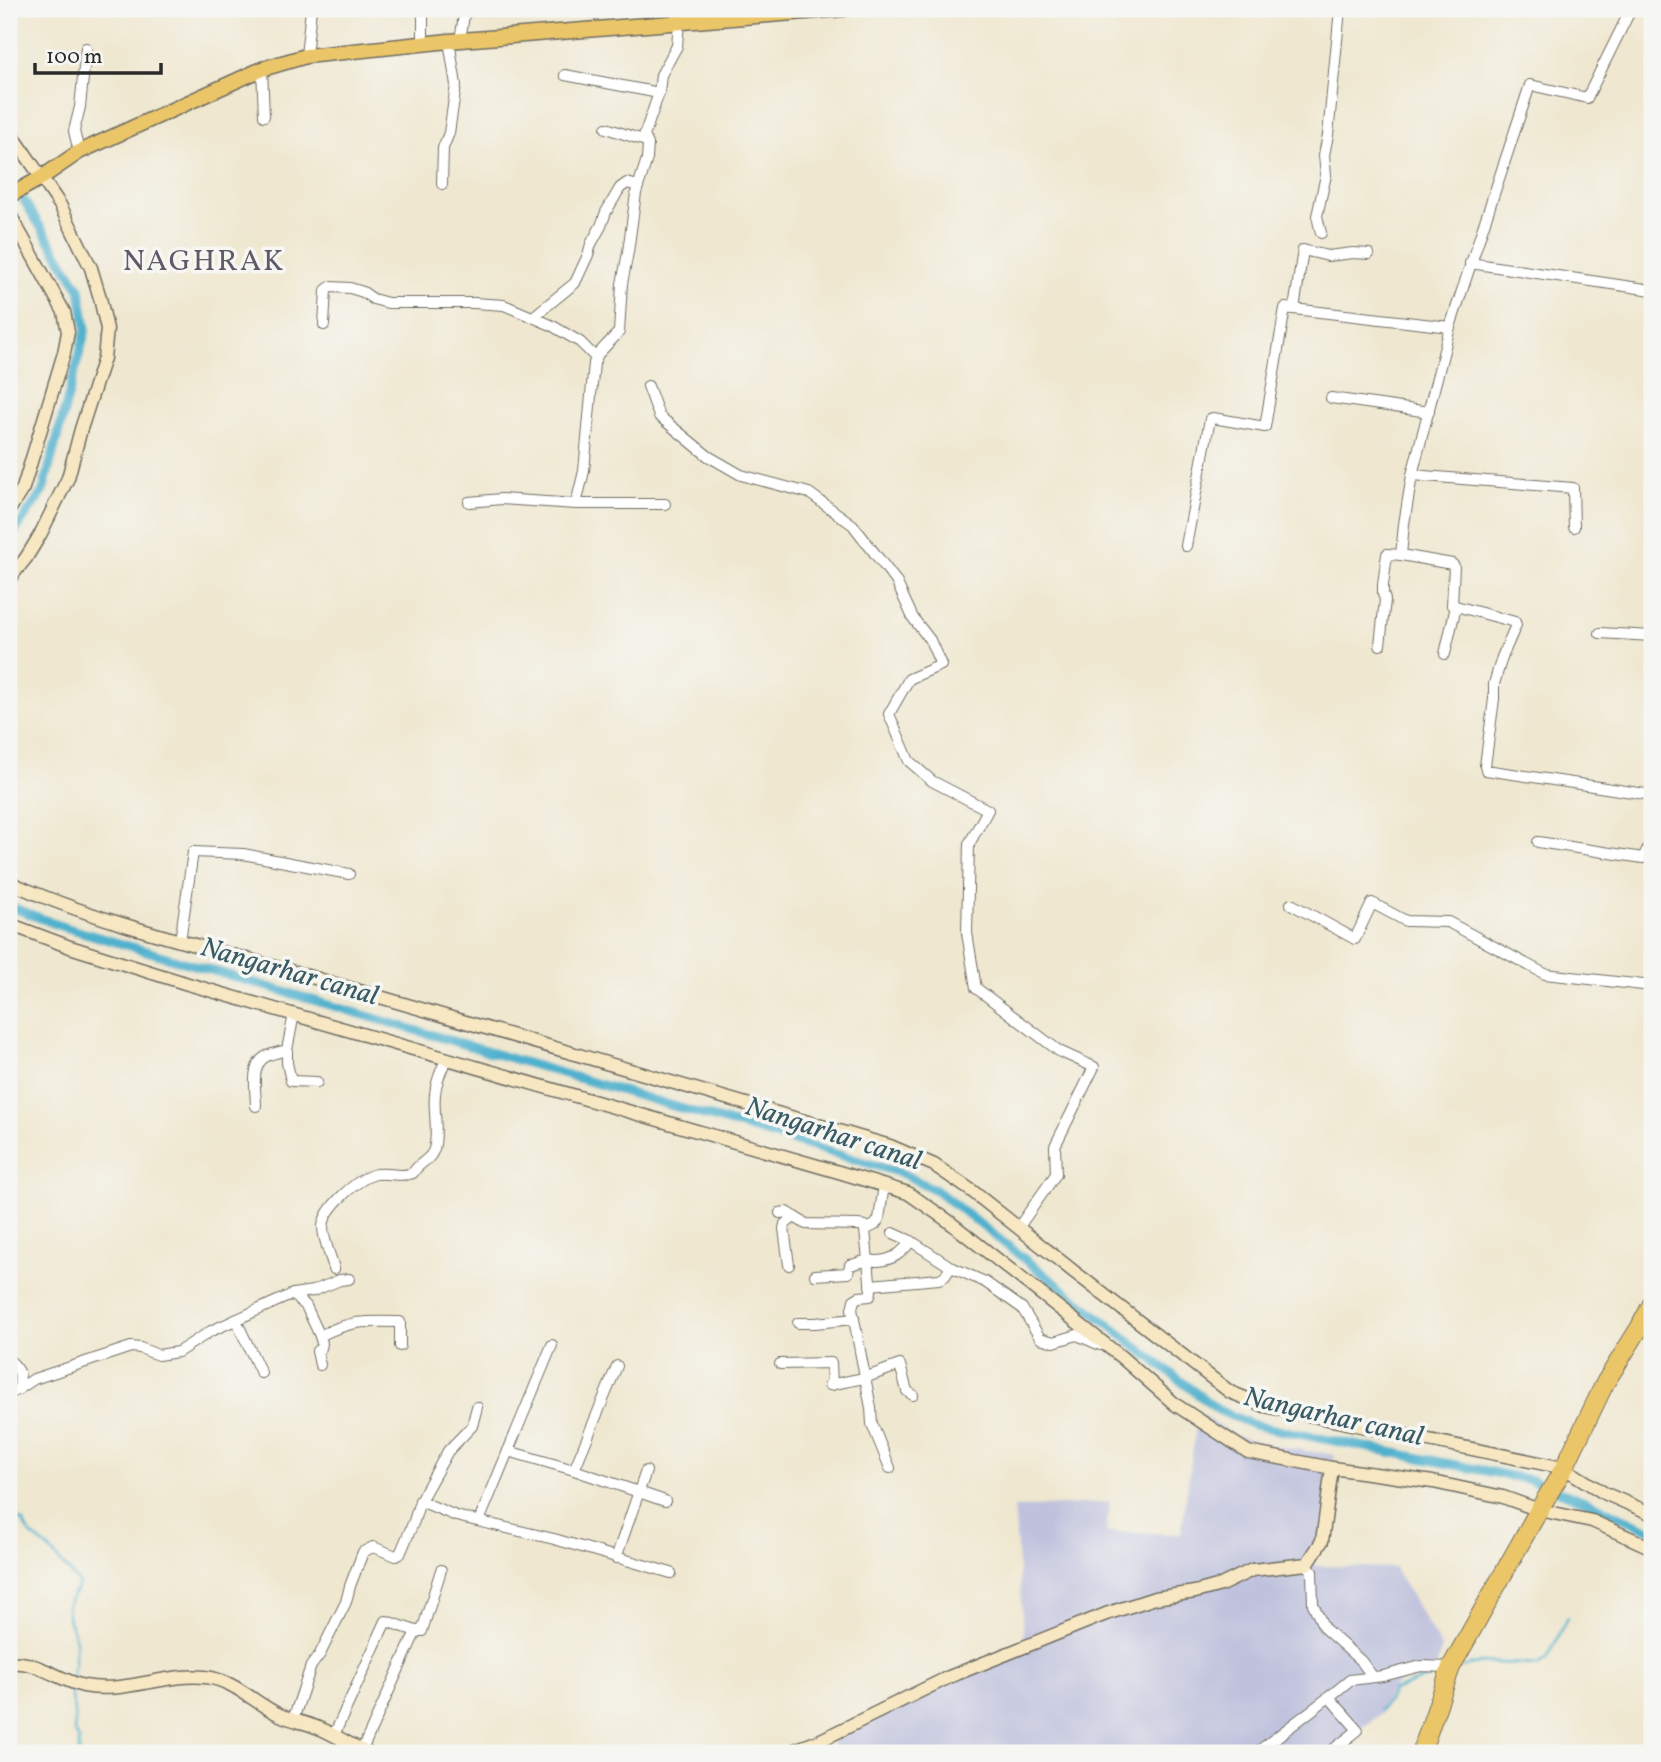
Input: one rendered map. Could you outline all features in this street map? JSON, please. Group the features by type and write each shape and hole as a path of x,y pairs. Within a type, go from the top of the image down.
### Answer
{"highway":[{"path":"1421,1753 1451,1667 1564,1468 1605,1382 1652,1304"}],"main road":[{"path":"9,197 79,152 262,69 306,56 455,40 679,22 706,14 844,9"}],"street":[{"path":"306,56 311,9"},
{"path":"420,9 423,14 423,43"},
{"path":"442,184 443,148 449,133 456,85 455,40 465,9"},
{"path":"1321,233 1317,216 1326,175 1324,155 1340,9"},
{"path":"1401,555 1412,475 1450,327 1530,85 1587,98 1630,9"},
{"path":"576,504 584,471 591,383 596,358 619,332 622,284 638,186 647,159 648,148 644,136 659,93 659,80 677,46 679,22"},
{"path":"79,152 74,131 80,107 86,48"},
{"path":"262,69 264,116"},
{"path":"565,75 659,93"},
{"path":"606,128 646,141"},
{"path":"9,130 60,205 91,268 107,329 104,358 68,478 40,535 9,579"},
{"path":"533,317 575,283 590,244 620,188 627,183 638,186"},
{"path":"9,213 64,312 68,332 23,488 9,510"},
{"path":"1294,309 1303,250 1328,257 1353,253 1369,254"},
{"path":"1470,263 1652,290"},
{"path":"324,326 326,290 330,287 350,288 388,303 504,305 580,342 596,358"},
{"path":"1186,547 1209,421 1213,418 1265,427 1286,307 1450,327"},
{"path":"648,386 659,416 708,456 741,475 809,493 853,525 896,581 913,618 930,640 941,665 909,679 889,714 909,761 932,781 988,810 969,844 967,933 976,988 1059,1051 1094,1067 1055,1146 1056,1174 1018,1228"},
{"path":"1331,398 1429,412"},
{"path":"1412,475 1573,488 1574,527"},
{"path":"469,502 500,499 576,504 665,504"},
{"path":"1380,645 1386,555 1401,555 1454,565 1452,605 1515,622 1517,625 1502,657 1494,684 1486,770 1652,796"},
{"path":"1445,653 1456,606"},
{"path":"1600,633 1652,636"},
{"path":"1538,842 1643,858 1652,841"},
{"path":"180,941 193,852 243,854 349,874"},
{"path":"9,882 43,897 180,941 890,1146 934,1165 972,1191 1230,1392 1265,1406 1564,1468 1604,1493 1652,1514"},
{"path":"1291,904 1355,939 1372,903 1406,921 1448,922 1545,974 1652,986"},
{"path":"9,924 188,984 908,1194 947,1220 1109,1348 1176,1405 1248,1452 1332,1468 1433,1482 1542,1506 1592,1521 1652,1548"},
{"path":"294,1014 287,1050 291,1081 317,1082"},
{"path":"256,1106 256,1071 259,1062 267,1056 287,1050"},
{"path":"334,1269 323,1231 323,1224 331,1209 354,1184 376,1174 406,1176 414,1173 417,1166 434,1152 437,1127 435,1094 439,1074 447,1058"},
{"path":"865,1230 879,1219 884,1185"},
{"path":"780,1213 786,1212 806,1224 864,1226 870,1296 854,1300 852,1309 872,1424 890,1468"},
{"path":"789,1265 784,1229 785,1224 794,1217"},
{"path":"893,1233 911,1241 951,1267 985,1282 1022,1308 1040,1338 1054,1342 1077,1335 1109,1348"},
{"path":"848,1273 850,1265 892,1259 911,1241"},
{"path":"816,1275 848,1273 870,1280 939,1279 951,1267"},
{"path":"9,1394 34,1379 131,1347 158,1355 178,1352 211,1331 293,1294 313,1291 349,1279"},
{"path":"293,1294 306,1306 320,1336 322,1343 317,1351 320,1365"},
{"path":"798,1323 854,1319"},
{"path":"236,1320 261,1373"},
{"path":"320,1336 352,1323 400,1322 400,1346"},
{"path":"479,1521 552,1345"},
{"path":"9,1360 18,1367 21,1375 19,1389"},
{"path":"780,1364 831,1363 830,1385 864,1378 900,1365 907,1391 913,1395"},
{"path":"574,1470 617,1366"},
{"path":"293,1720 311,1666 320,1654 346,1602 363,1552 373,1547 396,1556 400,1553 420,1501 448,1451 472,1426 477,1407"},
{"path":"508,1451 665,1501"},
{"path":"1307,1564 1322,1541 1332,1468"},
{"path":"616,1558 646,1471"},
{"path":"420,1501 456,1516 554,1539 671,1573"},
{"path":"1307,1564 1312,1572 1313,1604 1324,1628 1361,1661 1373,1677"},
{"path":"786,1753 819,1741 949,1677 1106,1614 1155,1598 1221,1585 1252,1570 1307,1564"},
{"path":"334,1735 386,1621 422,1631 441,1570"},
{"path":"9,1664 14,1662 29,1665 83,1686 109,1688 190,1676 224,1681 279,1715 320,1728 365,1752 416,1631"},
{"path":"1256,1753 1350,1680 1421,1666 1451,1667"},
{"path":"1329,1697 1358,1730 1329,1753"}],"shaded area":[{"path":"1198,1412 1233,1435 1273,1446 1335,1455 1315,1566 1395,1568 1442,1649 1433,1672 1418,1673 1396,1685 1388,1694 1382,1713 1328,1753 836,1753 831,1734 1024,1641 1014,1508 1110,1502 1106,1532 1181,1534"}],"waterway":[{"name":"Nangarhar canal","path":"9,177 80,289 86,329 43,491 9,540"},
{"name":"Nangarhar canal","path":"9,903 14,908 61,926 901,1173 936,1190 1218,1410 1254,1425 1531,1480 1652,1531"},
{"path":"9,1515 22,1521 30,1534 46,1546 79,1583 67,1609 76,1642 73,1679"},
{"path":"1463,1667 1481,1662 1539,1665 1548,1658 1567,1618"},
{"path":"1379,1710 1388,1701 1392,1691 1437,1674"},
{"path":"72,1687 74,1731 79,1740 79,1753"}],"district":[{"name":"NAGHRAK","path":"204,260"}]}
